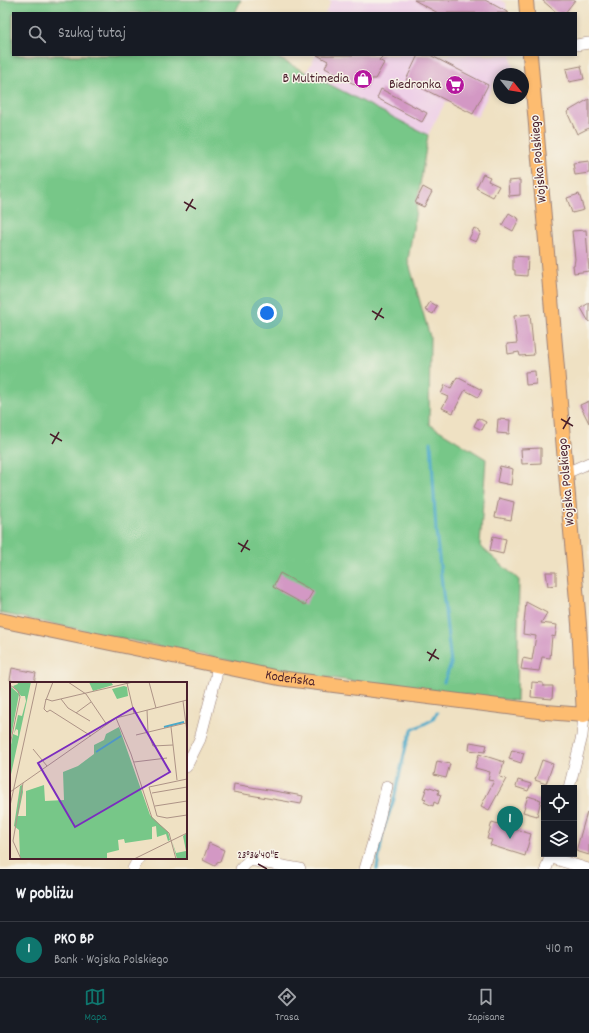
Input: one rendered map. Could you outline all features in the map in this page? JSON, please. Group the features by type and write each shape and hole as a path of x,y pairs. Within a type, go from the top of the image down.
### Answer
{"main road":[{"path":"526,0 527,12"},
{"name":"Wojska Polskiego","path":"530,56 566,472 584,624 584,715"},
{"name":"Kodeńska","path":"0,620 300,681 546,712 584,715"}],"street":[{"path":"577,45 589,43"},
{"path":"566,472 589,464"},
{"path":"187,765 200,739 216,677 216,665"},
{"name":"Wojska Polskiego","path":"570,785 582,736 584,715"},
{"path":"365,869 387,786"},
{"path":"546,869 550,857"},
{"path":"553,857 588,869"},
{"path":"133,869 138,859"},
{"path":"241,869 249,860 300,869"}],"shaded area":[{"path":"328,0 500,0 506,3 507,12 326,12 331,2"},
{"path":"315,56 511,56 513,68 493,68 493,85 477,117 446,101 428,135 306,73"}],"green space":[{"path":"0,0 241,0 235,12 12,12 12,56 274,56 428,135 408,260 430,337 429,424 486,459 480,546 519,580 517,701 288,673 0,613"}],"building":[{"path":"414,0 485,0 507,12 436,12"},
{"path":"542,0 575,0 566,12 556,12"},
{"path":"319,56 383,56 379,60 384,63 375,79 370,79 365,90 325,68 328,61"},
{"path":"418,56 432,56 488,85 473,114 406,80"},
{"path":"581,66 584,79 569,82 566,69"},
{"path":"381,89 427,113 422,122 377,98"},
{"path":"589,99 589,128 577,134 567,112"},
{"path":"589,161 589,173 575,175 573,163"},
{"path":"483,174 490,177 488,181 499,186 493,197 476,188"},
{"path":"520,180 520,195 509,196 508,181"},
{"path":"423,187 432,192 424,207 415,203"},
{"path":"579,194 584,210 572,213 567,198"},
{"path":"509,213 519,219 513,231 502,225"},
{"path":"474,228 481,232 476,242 469,239"},
{"path":"586,230 589,271 574,273 573,265 575,259 572,231"},
{"path":"513,256 528,257 527,276 515,275 515,270 513,270"},
{"path":"430,302 437,306 433,314 425,310"},
{"path":"589,303 589,322 581,308"},
{"path":"530,314 534,355 520,356 519,352 508,354 507,344 517,343 514,316"},
{"path":"535,371 536,384 526,385 525,372"},
{"path":"457,377 482,390 478,397 465,390 453,413 442,408 448,397 441,394 445,385 451,388"},
{"path":"589,401 589,423 580,405"},
{"path":"478,418 486,422 482,430 474,426"},
{"path":"498,419 510,420 509,434 497,433"},
{"path":"541,448 541,463 522,464 521,449"},
{"path":"500,466 513,469 511,485 497,482"},
{"path":"499,498 514,502 511,520 495,517"},
{"path":"493,536 506,539 503,554 490,551"},
{"path":"546,572 556,572 556,585 548,586"},
{"path":"280,573 313,591 305,605 273,587"},
{"path":"526,602 547,613 541,623 557,625 555,637 552,636 550,658 542,657 539,671 521,669 523,658 532,660 536,636 523,634"},
{"path":"12,668 36,673 34,682 11,682 12,680 10,680"},
{"path":"532,682 543,683 543,686 553,686 552,699 531,697"},
{"path":"470,742 487,745 485,752 469,750"},
{"path":"512,750 524,753 521,763 509,759"},
{"path":"479,754 504,762 500,777 506,779 489,810 481,806 494,781 488,780 490,772 475,768"},
{"path":"542,760 553,764 546,784 535,780"},
{"path":"437,761 450,764 446,778 434,775"},
{"path":"518,780 531,784 528,791 516,787"},
{"path":"234,784 303,796 301,804 233,792"},
{"path":"427,787 439,790 438,794 441,795 438,804 434,802 433,806 424,802 426,799 423,798"},
{"path":"528,796 541,800 537,816 523,812"},
{"path":"587,812 589,813 589,855 577,851"},
{"path":"492,822 531,834 525,856 490,845 492,840 487,839"},
{"path":"209,843 224,850 220,861 217,862 215,866 203,860"}],"waterway":[{"path":"431,442 436,531 451,664 444,682"},
{"path":"377,869 383,831 394,799 406,746 412,730 432,720 437,713"}],"place":[{"name":"B Multimedia","path":"363,79"},
{"name":"Biedronka","path":"455,85"},
{"name":"PKO BP","path":"510,839"}]}
